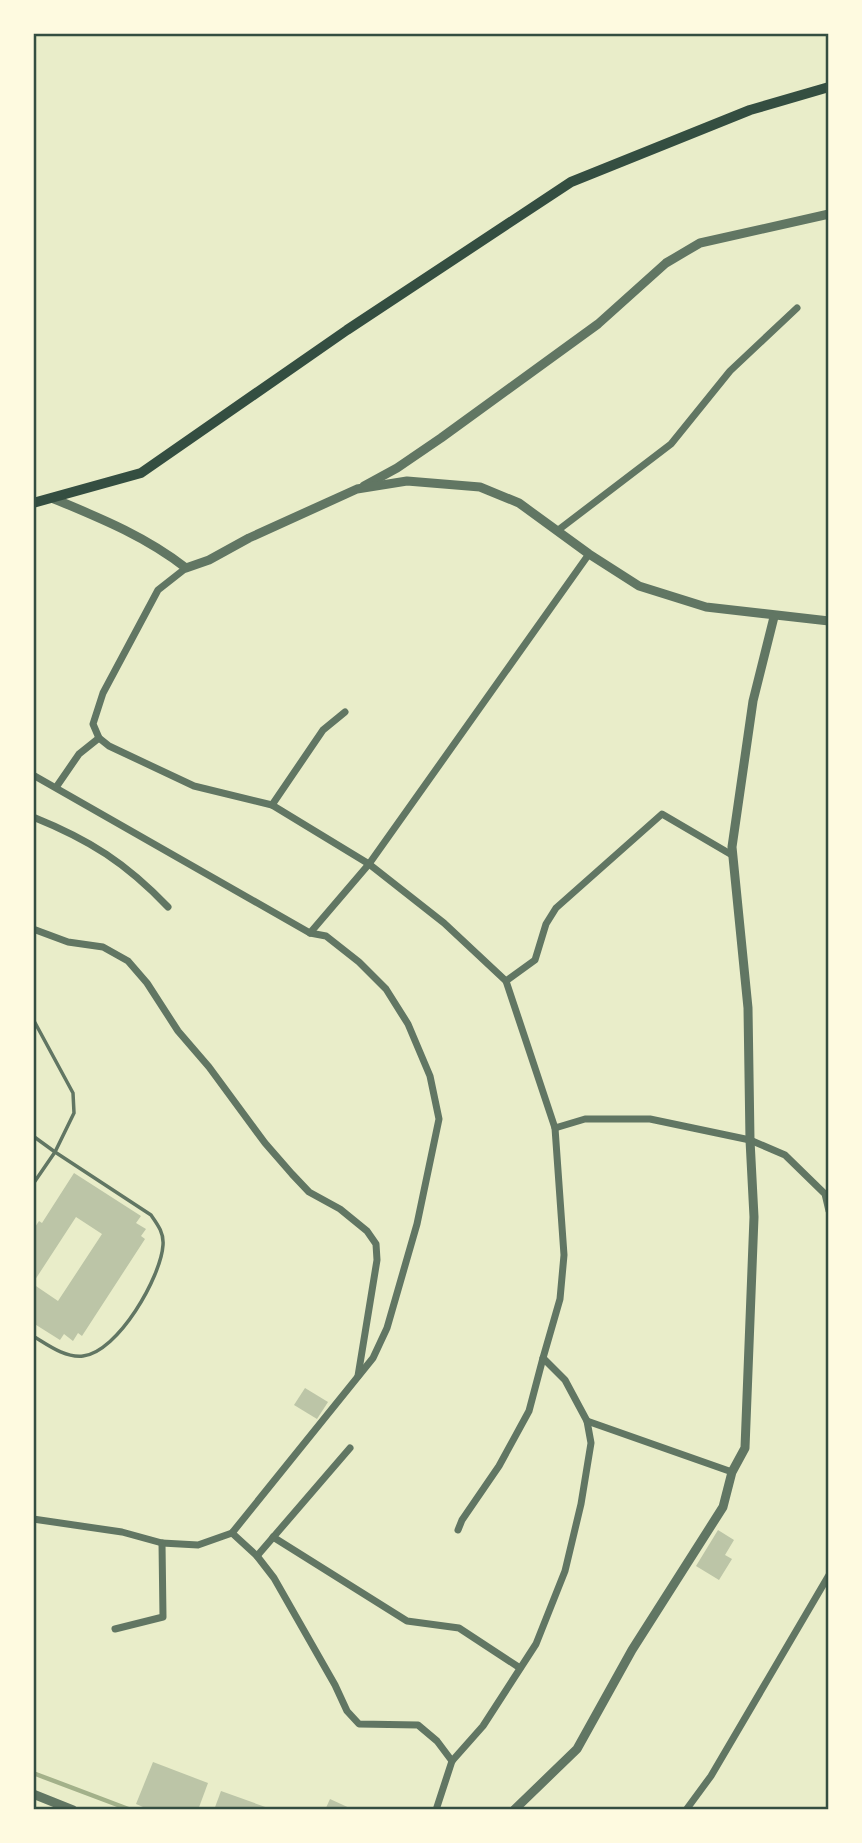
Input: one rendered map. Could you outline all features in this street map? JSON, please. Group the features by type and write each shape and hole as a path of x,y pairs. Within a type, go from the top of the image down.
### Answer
{"main road":[{"path":"33,503 141,473 570,181 750,110 829,87"}],"street":[{"path":"458,1530 499,1466 529,1411 561,1300 564,1255 555,1128 506,981 444,923 369,864 272,805 194,786 109,746 99,738 93,724 103,693 158,590 186,568 209,560 248,538 397,468 598,324 666,263 701,243 829,214"},
{"path":"557,531 671,444 730,371 797,308"},
{"path":"357,489 407,481 480,487 519,503 589,554 639,586 706,607 774,617 829,621"},
{"path":"52,498 117,525 149,542 186,568"},
{"path":"310,933 369,864 589,554"},
{"path":"513,1810 577,1749 632,1650 723,1507 733,1472 744,1448 754,1217 748,1007 732,855 753,701 774,617"},
{"path":"272,805 323,730 345,712"},
{"path":"57,786 79,754 99,738"},
{"path":"33,775 57,786 310,933 326,936 359,962 386,989 408,1024 430,1076 439,1119 416,1224 387,1328 373,1358 232,1533 198,1545 162,1543 122,1532 33,1519"},
{"path":"506,981 535,960 545,924 556,908 662,814 732,855"},
{"path":"33,817 82,839 114,858 138,876 169,907"},
{"path":"33,929 68,942 103,947 128,961 178,1031 292,1174 309,1192 340,1209 368,1231 376,1244 377,1260 358,1377"},
{"path":"555,1128 585,1119 650,1119 750,1140 785,1155 825,1194 829,1211"},
{"path":"436,1810 452,1761 483,1726 536,1644 565,1571 581,1504 591,1443 587,1421 565,1380 543,1358"},
{"path":"587,1421 733,1472"},
{"path":"257,1556 350,1448"},
{"path":"232,1533 257,1556 274,1578 348,1711 359,1724 418,1725 437,1741 452,1761"},
{"path":"273,1537 407,1621 458,1629 520,1668"},
{"path":"116,1629 163,1617 162,1543"},
{"path":"686,1810 712,1776 829,1575"},
{"path":"33,1794 59,1807 73,1810"}],"lane":[{"path":"33,1019 73,1093 74,1113 55,1152 33,1184"},
{"path":"33,1136 145,1210 161,1229 163,1243 155,1272 129,1320 98,1351 86,1356 72,1356 33,1336"}],"building":[{"path":"74,1173 141,1216 136,1223 146,1229 141,1236 145,1239 82,1336 78,1333 73,1341 64,1334 60,1340 33,1323 33,1284 58,1301 102,1234 76,1217 33,1283 33,1230 39,1221 42,1223"},
{"path":"305,1388 328,1402 317,1419 294,1405"},
{"path":"718,1530 734,1540 725,1555 732,1559 719,1580 696,1566"},
{"path":"153,1762 208,1783 198,1810 150,1810 136,1804"},
{"path":"221,1791 271,1809 271,1810 214,1810"},
{"path":"330,1799 354,1810 325,1810"}],"waterway":[{"path":"33,1773 131,1810"}]}
